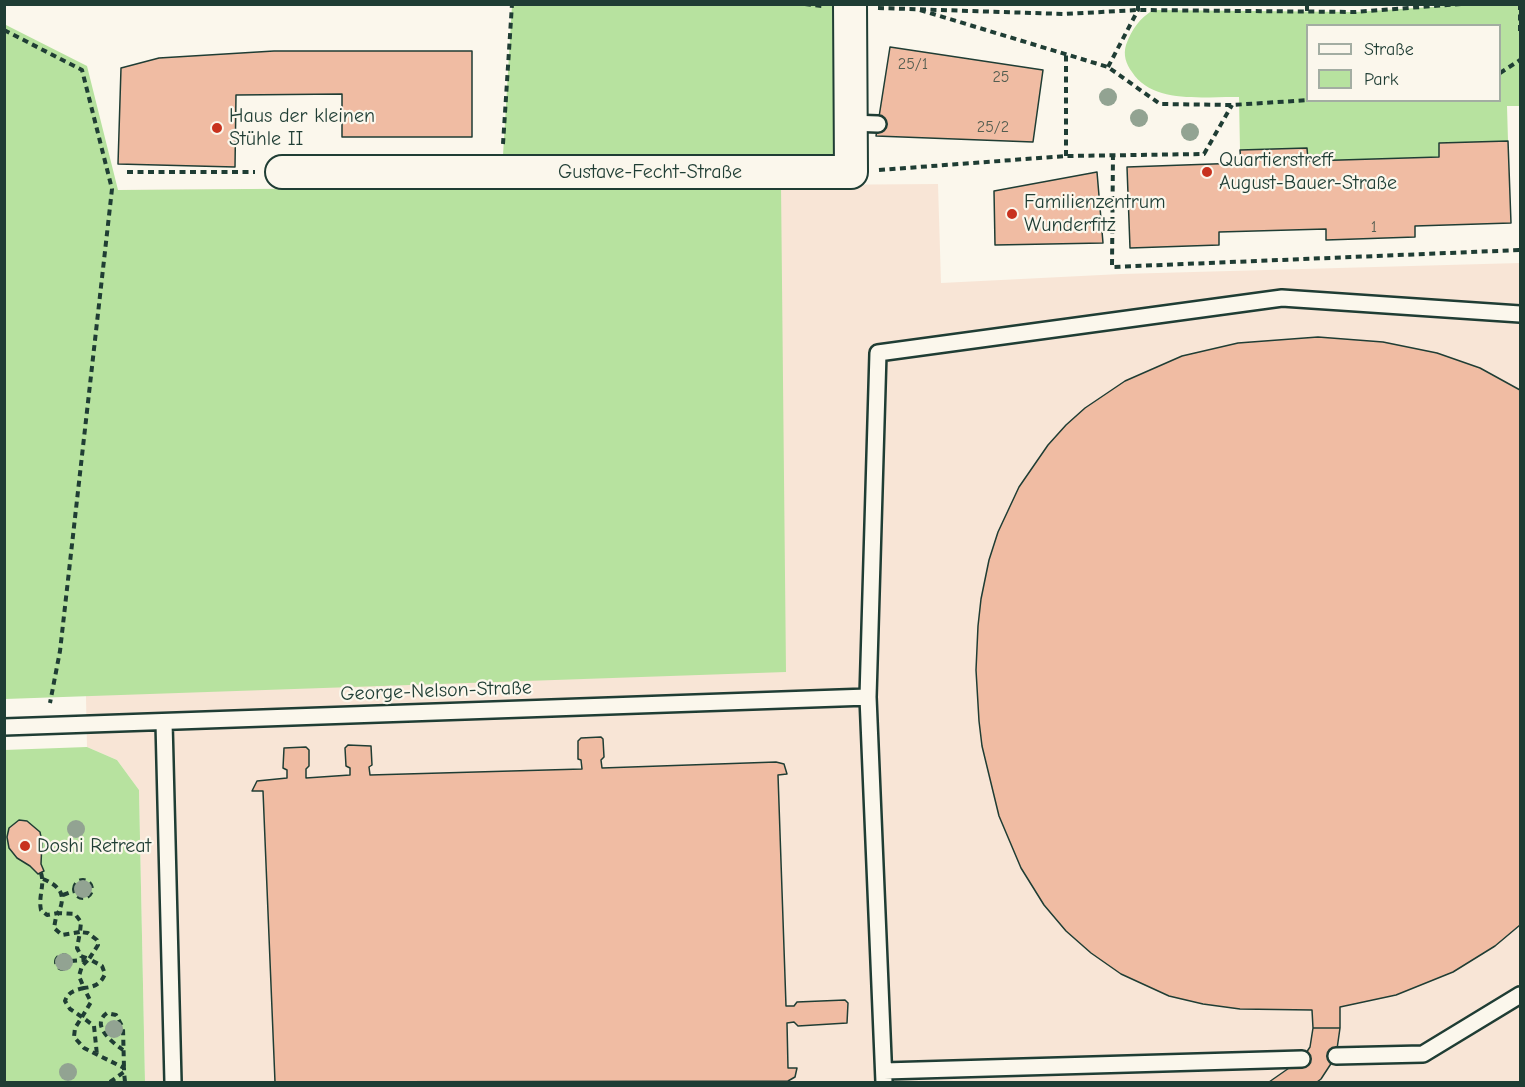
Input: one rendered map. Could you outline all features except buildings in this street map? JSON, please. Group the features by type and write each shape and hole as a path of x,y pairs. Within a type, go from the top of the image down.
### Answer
{"street":[{"path":"850,6 864,123 851,172"},
{"name":"Gustave-Fecht-Straße","path":"282,172 851,172"}],"lane":[{"path":"1302,1059 884,1077 868,697 878,353 1282,298 1521,314"},
{"name":"George-Nelson-Straße","path":"4,727 868,697"},
{"path":"164,722 173,1083"},
{"path":"1336,1056 1423,1054 1521,995"}],"path":[{"path":"502,172 512,4"},
{"path":"1307,4 1307,11"},
{"path":"850,6 1064,14 1138,7 1355,12 1461,4"},
{"path":"1520,4 1521,32"},
{"path":"1107,67 1138,7"},
{"path":"913,8 1107,67 1160,104 1232,105 1306,100"},
{"path":"4,30 82,70 112,189 60,651 45,725"},
{"path":"1066,53 1066,156"},
{"path":"1501,72 1521,60"},
{"path":"851,172 1066,156 1204,154 1232,105"},
{"path":"1113,154 1112,267 1521,250"},
{"path":"127,172 282,172"},
{"path":"41,873 43,879 41,910 47,915 70,913 79,918 81,922 77,948 81,956 102,966 105,974 101,982 91,987 75,990 68,994 65,1001 70,1009 94,1026 96,1056"},
{"path":"43,879 58,886 63,895 63,902 54,922 57,932 68,936 80,932 88,933 97,940 98,945 82,966 78,976 91,1002 75,1028 74,1037 79,1045 124,1070"},
{"path":"80,880 86,880 92,886 90,895 86,898 77,896 74,891 74,886 80,880"},
{"path":"63,895 74,891"},
{"path":"63,954 71,961 64,969 56,962 63,954"},
{"path":"71,961 89,959"},
{"path":"123,1050 110,1040 103,1029 101,1021 103,1015 107,1013 117,1015 122,1024 124,1070 124,1083"},
{"path":"110,1083 124,1070"}],"shaded area":[{"path":"938,184 941,283 1121,274 1520,263 1520,1082 145,1082 139,790 117,760 87,747 82,502 118,190"}],"green space":[{"path":"805,4 850,7 851,172 502,172 512,5"},
{"path":"1461,5 1520,5 1520,106 1507,106 1508,141 1439,143 1439,157 1308,161 1307,148 1240,150 1239,97 1181,97 1166,94 1141,83 1130,69 1126,59 1126,45 1136,25 1153,10 1355,12"},
{"path":"4,24 87,66 118,190 781,185 786,672 5,699"},
{"path":"87,747 117,760 139,790 145,1082 5,1082 4,750"}],"place":[{"name":"Haus der kleinen Stühle II","path":"217,128"},
{"name":"Quartierstreff August-Bauer-Straße","path":"1207,172"},
{"name":"Familienzentrum Wunderfitz","path":"1012,214"},
{"name":"Doshi Retreat","path":"25,846"}]}
